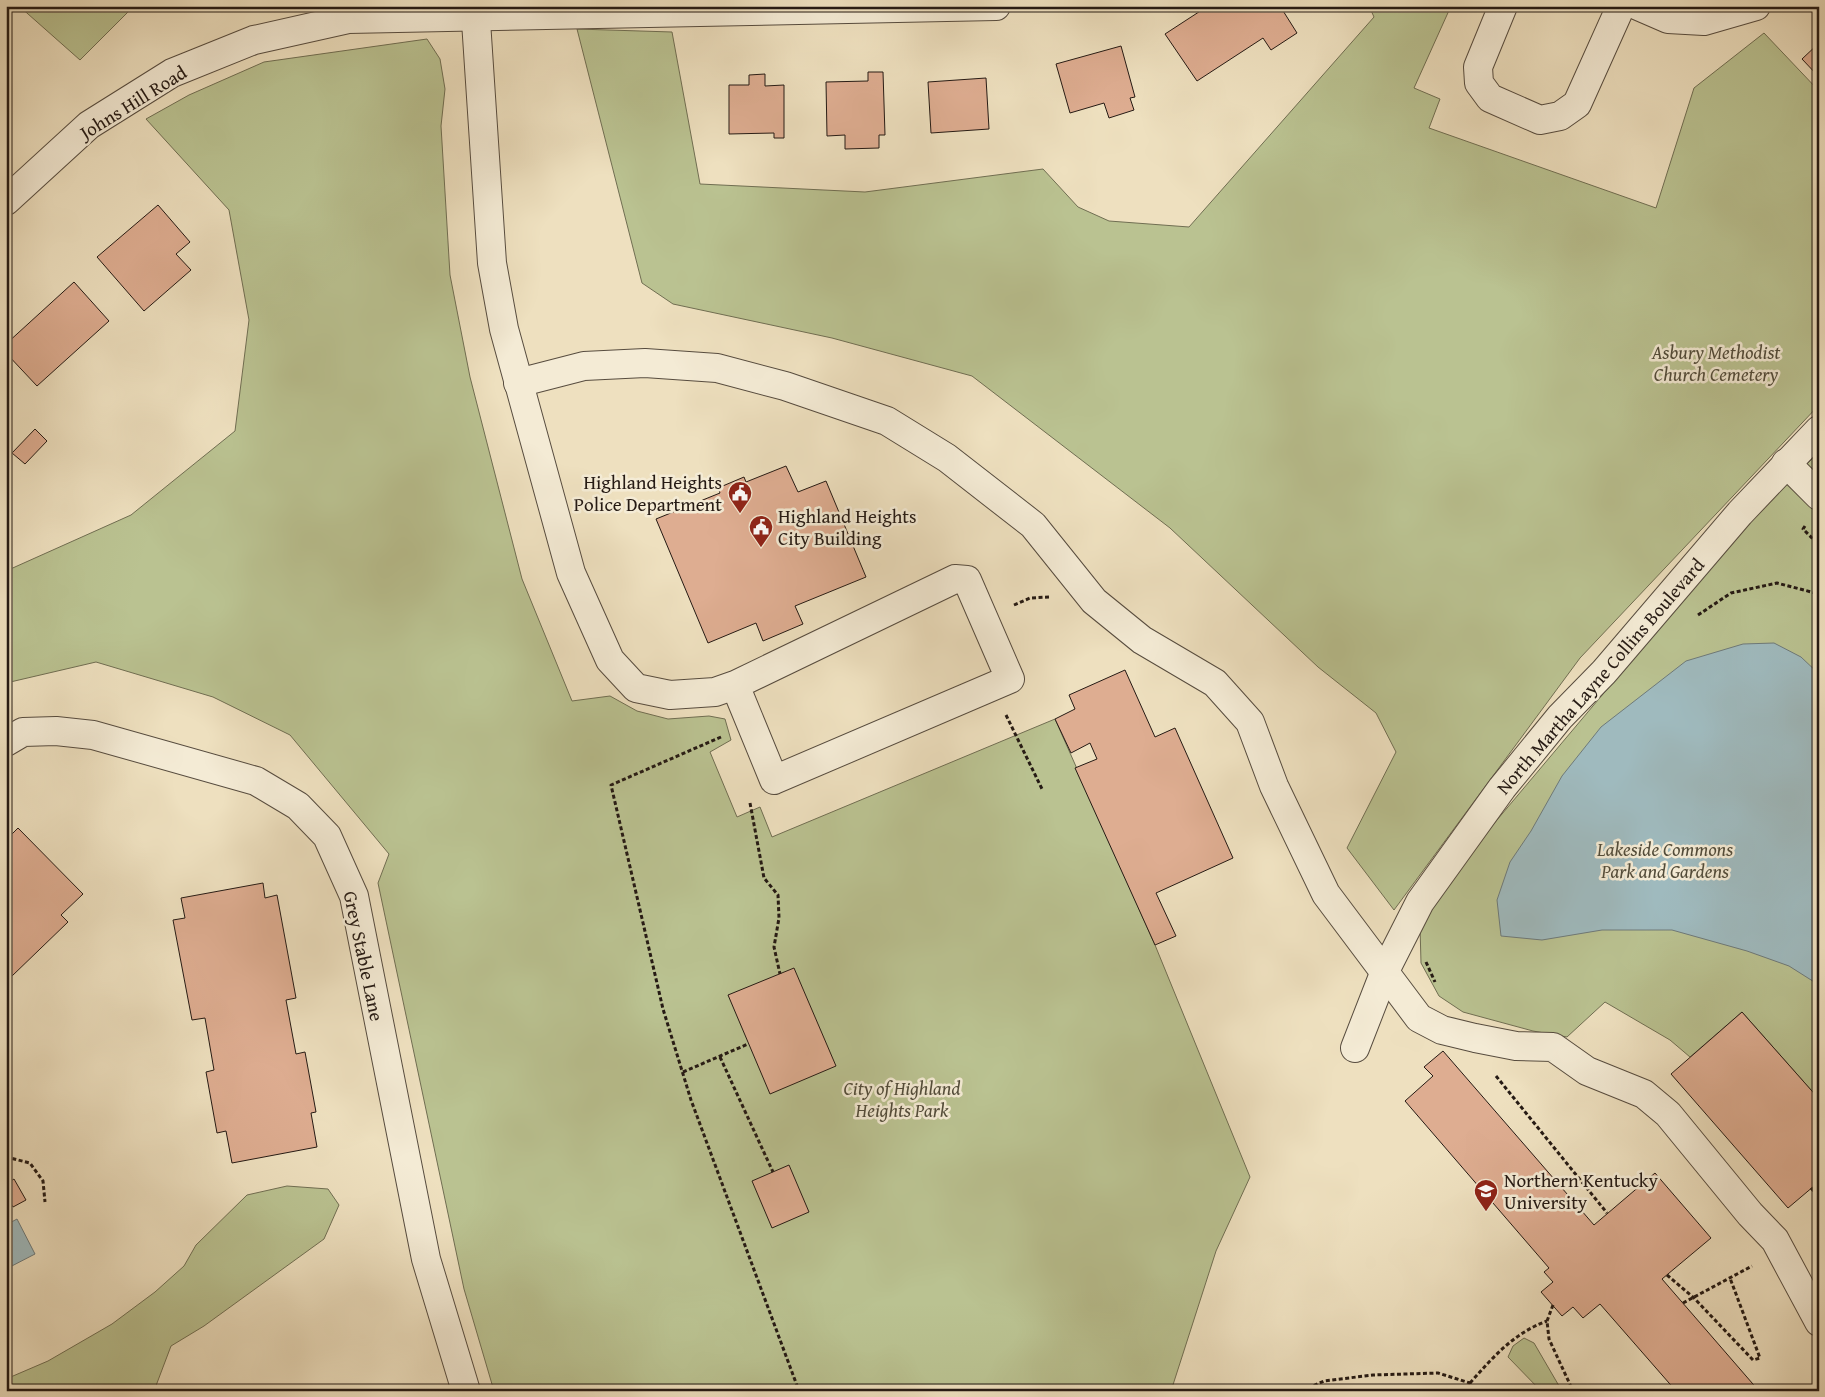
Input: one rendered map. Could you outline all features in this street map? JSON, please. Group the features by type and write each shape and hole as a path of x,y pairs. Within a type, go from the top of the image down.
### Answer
{"street":[{"name":"Johns Hill Road","path":"6,201 16,176 90,125 172,73 254,40 348,19 475,11 996,6"},
{"path":"1504,6 1478,67 1479,83 1490,98 1540,120 1560,116 1577,104 1621,6"},
{"path":"1638,6 1668,19 1704,21 1754,7"},
{"path":"475,11 492,262 504,329 571,573 610,660 636,688 670,695 715,692 734,685 955,579 967,580 1010,679 774,780 734,685"},
{"path":"518,382 584,366 645,363 717,368 785,386 887,421 947,458 1033,525 1090,596 1142,640 1215,683 1250,722 1274,786 1326,894 1419,1018 1442,1030 1475,1038 1516,1046 1553,1047 1587,1071 1644,1094 1668,1114 1781,1250 1819,1322"},
{"name":"North Martha Layne Collins Boulevard","path":"1355,1048 1385,971 1420,902 1502,788 1560,717 1604,672 1740,513 1819,430"},
{"path":"1786,463 1819,496"},
{"name":"Grey Stable Lane","path":"6,742 23,732 56,731 93,735 256,781 298,806 327,836 354,896 426,1259 466,1391"}],"path":[{"path":"1692,619 1731,593 1777,583 1819,594"},
{"path":"983,618 1030,598 1090,596"},
{"path":"992,686 1043,791"},
{"path":"750,720 706,745 611,785 663,1009 683,1072 799,1391"},
{"path":"774,780 749,804 764,878 778,895 779,918 774,947 780,974"},
{"path":"1425,960 1438,988"},
{"path":"1475,1038 1491,1070 1607,1214"},
{"path":"683,1072 748,1044"},
{"path":"720,1057 773,1172"},
{"path":"6,1157 30,1163 43,1181 45,1202"},
{"path":"1811,1188 1819,1197"},
{"path":"1683,1303 1781,1250"},
{"path":"1667,1275 1694,1298 1753,1360 1760,1358 1730,1278"},
{"path":"1553,1305 1547,1321 1549,1339 1573,1391"},
{"path":"1469,1391 1470,1383 1503,1346 1527,1328 1547,1321"},
{"path":"1302,1391 1324,1380 1373,1375 1438,1373 1470,1383"}],"green space":[{"path":"19,6 134,6 80,60"},
{"name":"Asbury Methodist Church Cemetery","path":"1369,6 1451,6 1414,88 1440,99 1429,128 1656,208 1694,88 1764,33 1819,91 1819,405 1580,658 1394,910 1347,848 1396,752 1376,713 1318,667 1170,528 972,376 832,338 673,304 642,283 577,29 672,32 700,184 865,192 1043,169 1078,207 1109,221 1189,227 1374,17"},
{"name":"City of Highland Heights Park","path":"427,39 440,59 445,89 441,126 450,275 470,377 522,579 572,701 610,696 637,711 668,719 709,716 725,719 731,740 710,752 737,817 760,807 772,837 1055,719 1155,945 1250,1177 1216,1251 1171,1391 494,1391 464,1289 378,883 389,854 290,735 213,697 96,662 6,683 6,571 131,515 235,431 249,320 229,210 146,119 189,95 264,62"},
{"name":"Lakeside Commons Park and Gardens","path":"1819,452 1819,1099 1742,1012 1690,1057 1670,1040 1605,1002 1567,1037 1533,1031 1463,1012 1439,996 1421,963 1420,926 1486,833 1742,529"},
{"path":"287,1186 328,1189 339,1205 324,1239 204,1326 171,1346 154,1391 6,1391 6,1379 48,1361 112,1324 155,1292 184,1266 196,1245 247,1195"},
{"path":"1524,1338 1534,1343 1562,1391 1541,1391 1508,1357 1513,1346"}],"water":[{"path":"1774,643 1801,657 1819,674 1819,985 1789,966 1747,951 1672,930 1602,930 1542,940 1501,936 1497,900 1510,862 1531,831 1562,776 1601,727 1686,661 1743,644"},
{"path":"17,1219 35,1254 6,1269 6,1225"}],"building":[{"path":"1208,6 1280,6 1297,33 1271,50 1263,38 1197,81 1165,34"},
{"path":"1819,43 1819,77 1802,59"},
{"path":"1121,46 1135,97 1130,98 1134,110 1109,118 1104,103 1070,113 1056,64"},
{"path":"868,72 883,72 885,135 879,135 879,148 845,149 845,135 827,136 826,82 868,81"},
{"path":"765,74 765,86 784,85 784,138 774,138 774,133 729,134 729,85 749,85 749,75"},
{"path":"986,78 989,129 931,133 928,82"},
{"path":"158,205 190,242 176,254 191,270 144,311 97,257"},
{"path":"74,282 109,321 37,386 6,353 6,344"},
{"path":"35,429 47,441 25,464 12,453"},
{"name":"Highland Heights City Building","path":"786,466 798,492 826,481 866,577 795,606 803,624 763,641 756,623 708,643 656,519 720,493 718,488 744,477 746,482"},
{"path":"1125,670 1155,737 1175,728 1233,858 1156,893 1176,936 1155,945 1075,768 1097,759 1090,743 1071,753 1055,719 1075,709 1069,695"},
{"path":"18,828 83,894 61,915 68,922 12,976 6,972 6,840"},
{"path":"263,883 265,898 277,895 296,998 286,1000 296,1054 305,1052 316,1112 311,1113 317,1147 232,1163 226,1131 217,1133 206,1072 214,1070 205,1018 192,1020 173,920 185,918 181,898"},
{"path":"794,968 836,1066 770,1094 728,995"},
{"path":"1742,1012 1819,1099 1819,1192 1814,1186 1788,1208 1671,1074"},
{"path":"1443,1051 1594,1225 1655,1173 1711,1238 1662,1279 1759,1391 1676,1391 1600,1304 1583,1318 1573,1307 1562,1316 1541,1292 1553,1282 1544,1272 1549,1268 1405,1101 1433,1076 1424,1067"},
{"path":"789,1165 809,1212 772,1228 752,1181"},
{"path":"14,1179 26,1200 13,1207 6,1196 6,1184"}],"place":[{"name":"Highland Heights Police Department","path":"740,514"},
{"name":"Highland Heights City Building","path":"761,548"},
{"name":"Northern Kentucky University","path":"1486,1212"}]}
